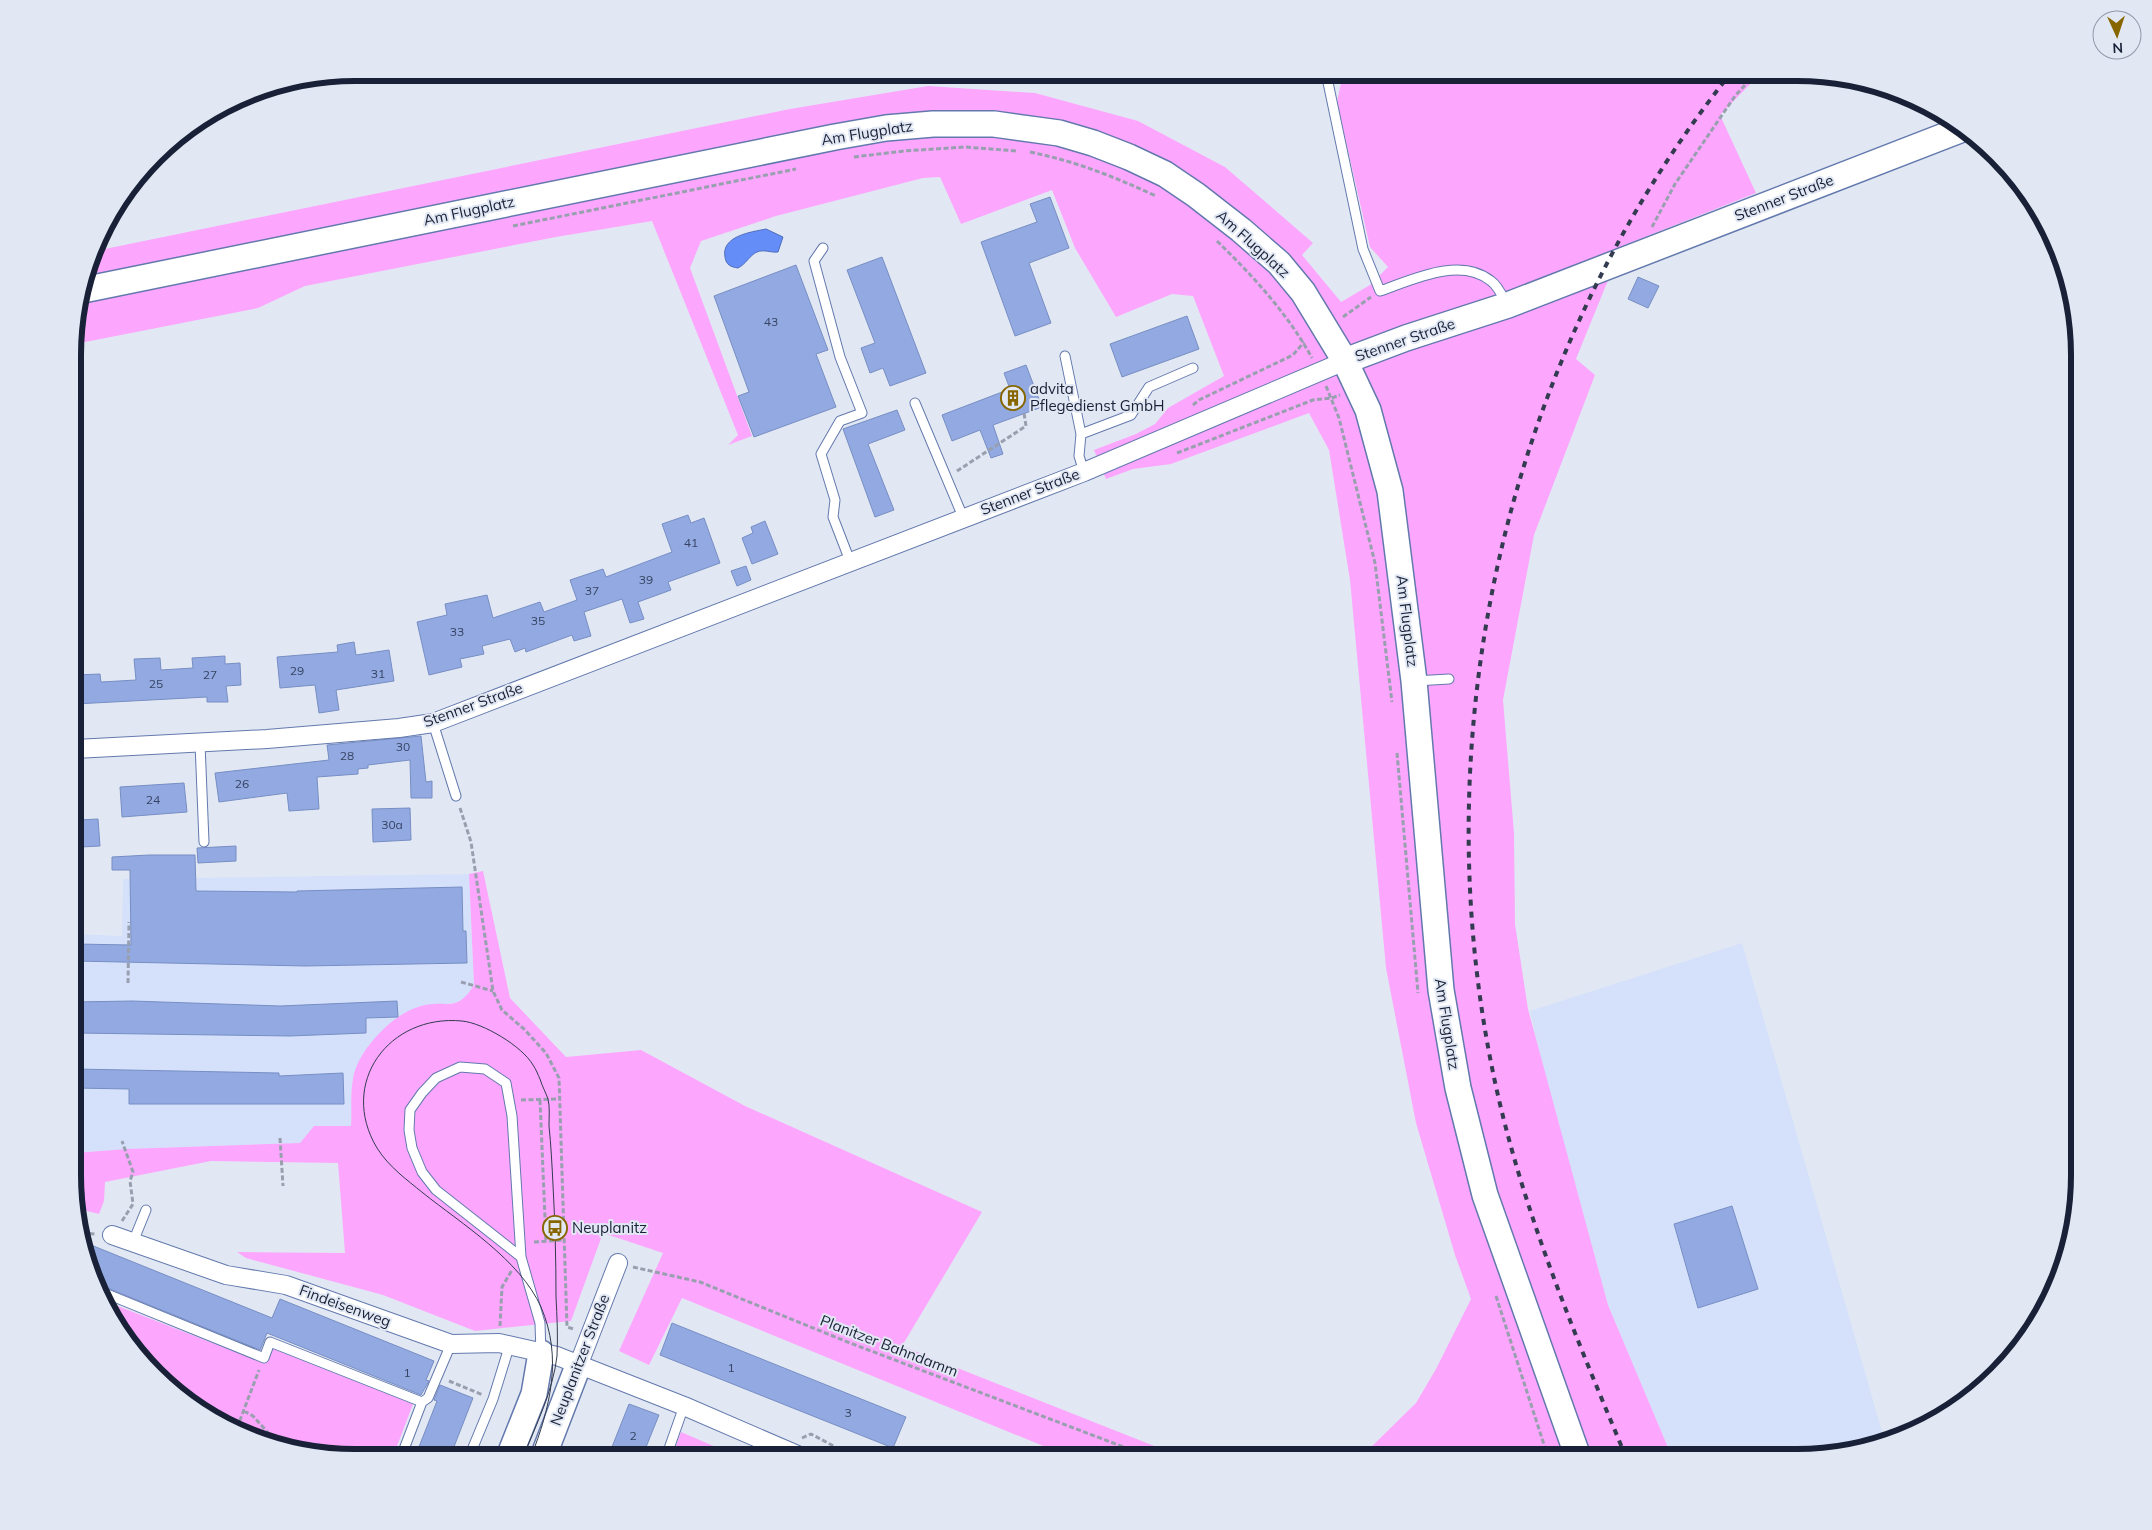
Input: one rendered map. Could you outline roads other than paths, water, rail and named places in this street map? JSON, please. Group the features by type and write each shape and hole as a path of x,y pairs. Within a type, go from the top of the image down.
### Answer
{"main road":[{"name":"Am Flugplatz","path":"87,301 835,137 886,128 933,124 994,124 1059,133 1093,143 1165,174 1241,230 1279,264 1303,292 1345,361 1368,410 1390,491 1414,681 1441,990 1458,1088 1485,1195 1575,1449"},
{"name":"Stenner Straße","path":"1345,361 1406,338 1508,306 1955,132"},
{"name":"Neuplanitzer Straße","path":"512,1449 534,1394 541,1353"},
{"name":"Neuplanitzer Straße","path":"546,1449 578,1366"}],"street":[{"name":"Stenner Straße","path":"81,748 200,743 399,728 433,723 963,517 1084,472 1345,361"},
{"name":"Findeisenweg","path":"112,1235 226,1275 286,1285 451,1344 505,1344 556,1356 684,1406 783,1449"},
{"name":"Neuplanitzer Straße","path":"578,1366 618,1263"}],"lane":[{"path":"1328,81 1363,249 1380,291 1438,272 1464,269 1491,280 1508,306"},
{"path":"823,248 814,262 840,357 862,413 840,421 821,454 836,500 833,517 850,561"},
{"path":"1065,356 1082,434 1079,456 1084,472"},
{"path":"1082,434 1131,415 1148,387 1193,368"},
{"path":"915,403 963,517"},
{"path":"1414,681 1448,679"},
{"path":"433,723 456,796"},
{"path":"200,743 204,842"},
{"path":"521,1257 436,1190 422,1172 412,1148 409,1130 410,1110 436,1078 460,1067 485,1068 506,1083 510,1100 521,1257 540,1323 541,1353"},
{"path":"133,1242 146,1210"},
{"path":"108,1295 264,1358 270,1342 422,1402"},
{"path":"404,1449 422,1402 428,1398 451,1344"},
{"path":"472,1449 493,1399 505,1344"},
{"path":"669,1449 684,1406"}],"water":[{"path":"766,229 783,237 778,252 757,252 738,268 728,264 725,250 732,240 738,236"}],"tram line":[{"path":"462,1021 491,1031 511,1043 528,1058 540,1079 548,1099 555,1227 557,1334 557,1356 550,1388 553,1364 548,1326 532,1290 505,1258 392,1167 377,1148 366,1124 364,1100 368,1077 377,1058 393,1041 412,1029 436,1022 462,1021"},
{"path":"526,1449 550,1388"},
{"path":"534,1449 544,1420 550,1388"}],"railway":[{"path":"1623,1449 1588,1365 1535,1226 1520,1178 1495,1082 1474,950 1469,816 1478,683 1501,551 1538,423 1589,299 1653,182 1725,81"}],"place":[{"name":"advita Pflegedienst GmbH","path":"1013,398"},
{"name":"Neuplanitz","path":"555,1228"}]}
